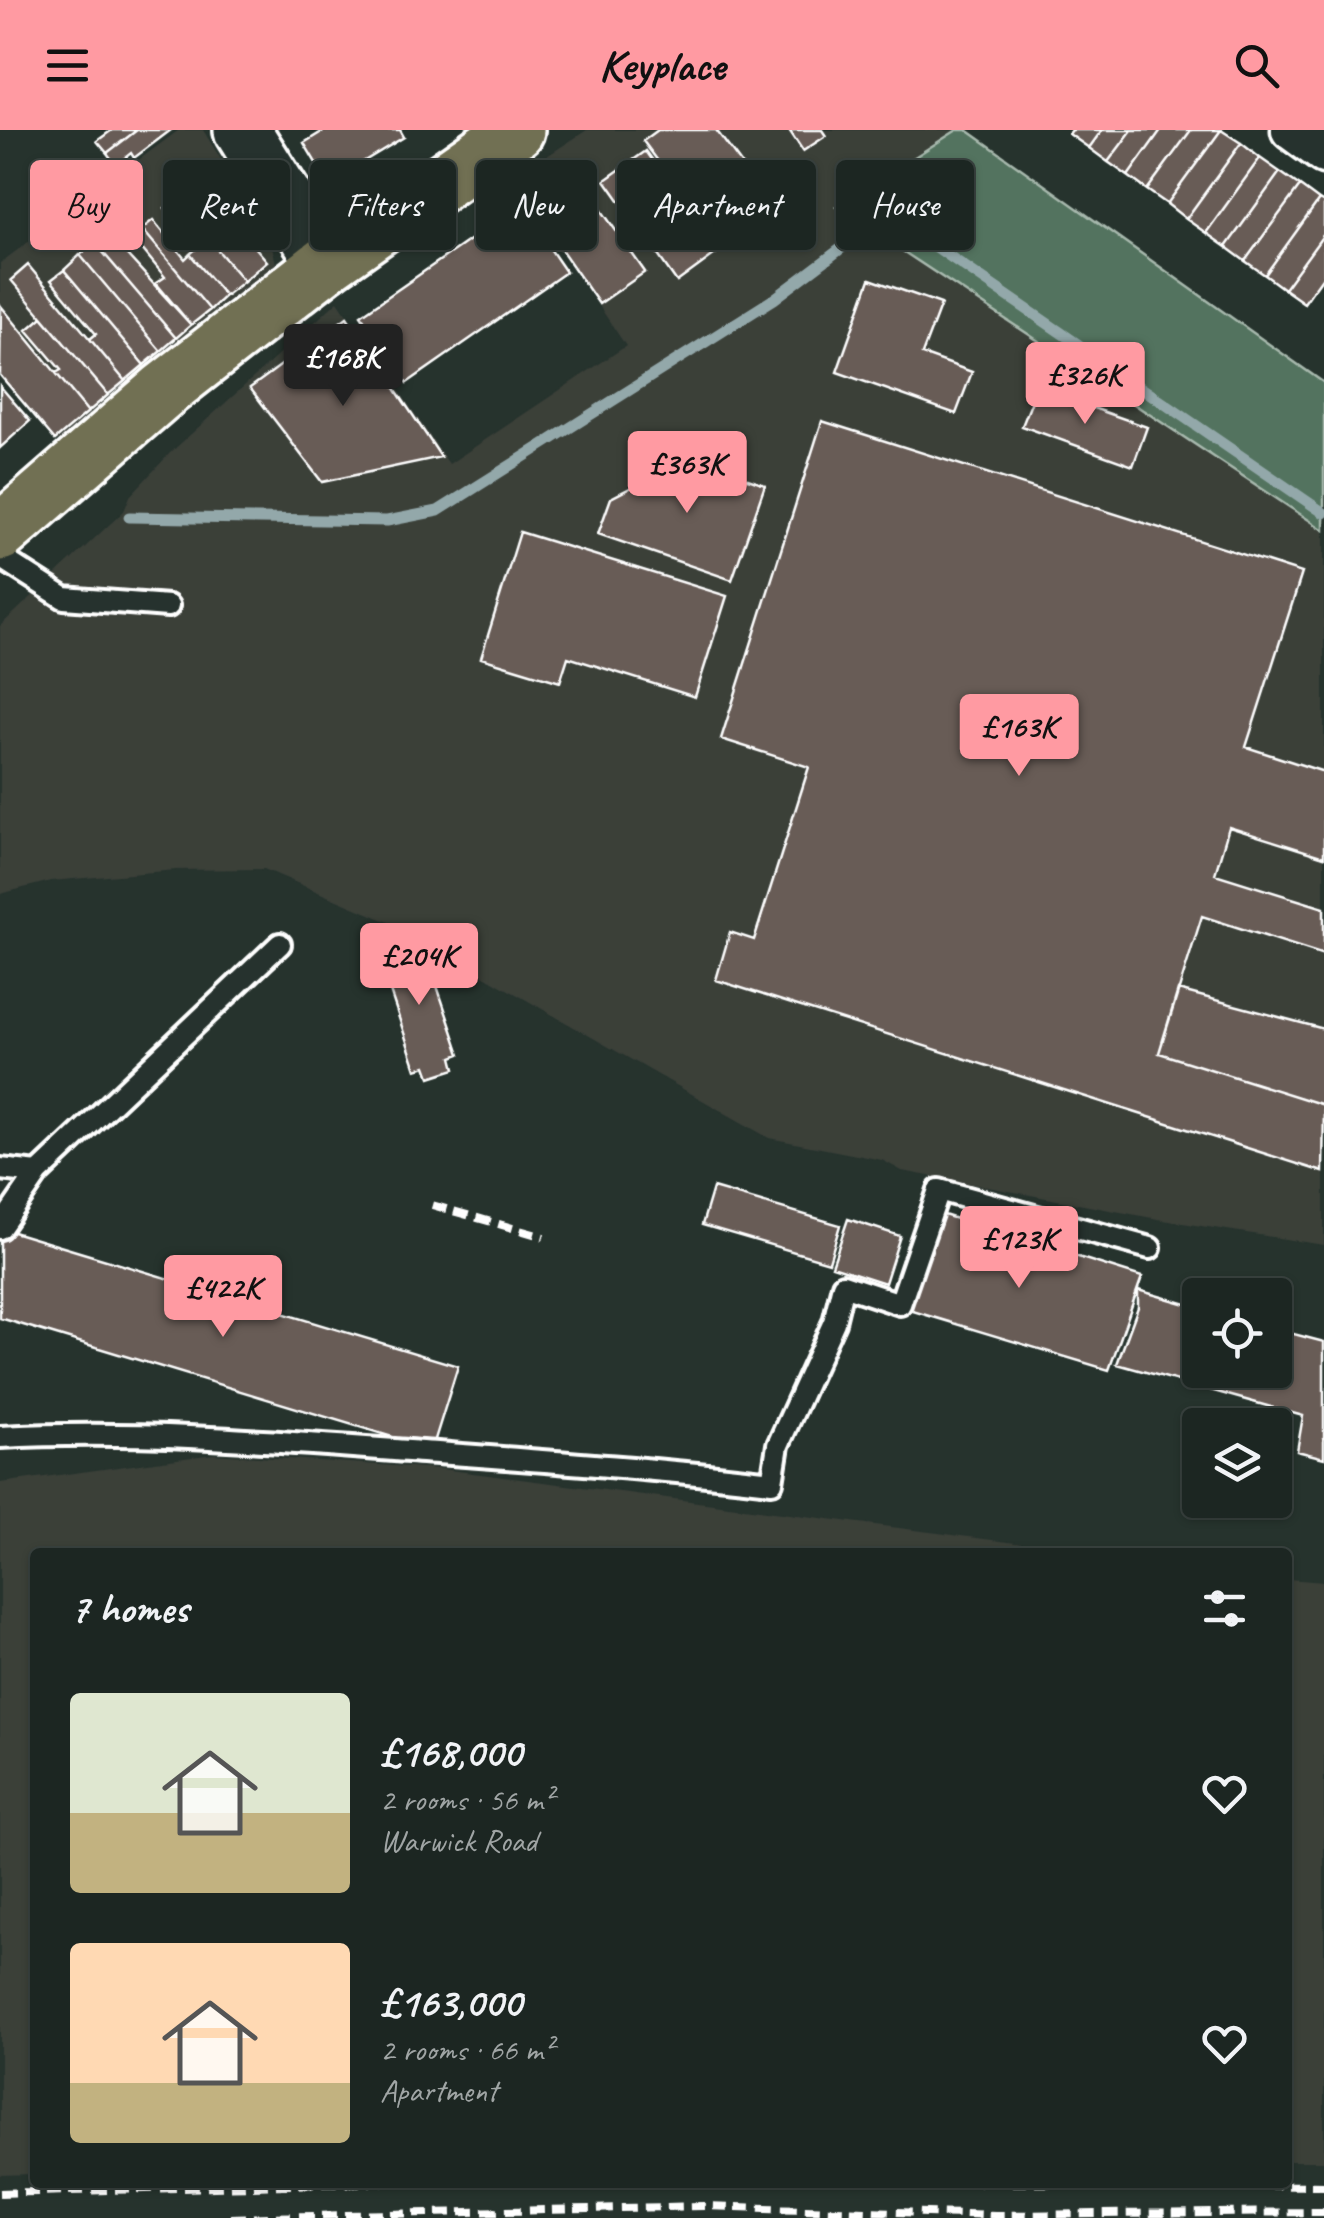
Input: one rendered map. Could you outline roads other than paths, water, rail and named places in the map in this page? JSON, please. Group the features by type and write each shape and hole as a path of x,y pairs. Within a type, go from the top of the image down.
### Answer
{"highway":[{"path":"0,534 163,391 326,264 516,130"}],"street":[{"path":"242,130 326,264"},
{"path":"1291,130 1324,154"}],"lane":[{"path":"0,557 64,598 168,606"},
{"path":"0,1228 38,1173 280,944"},
{"path":"0,1169 38,1173"},
{"path":"0,1437 73,1433 212,1436 624,1465 772,1482 778,1445 834,1322 843,1285 900,1304 939,1190 1150,1248"}],"waterway":[{"path":"129,517 387,521 438,511 774,299 843,247 904,225 1324,513"}],"railway":[{"path":"432,1205 544,1237"},
{"path":"1292,2186 1324,2186"},
{"path":"0,2193 180,2188"},
{"path":"230,2218 704,2206 995,2215 1324,2212"}]}
